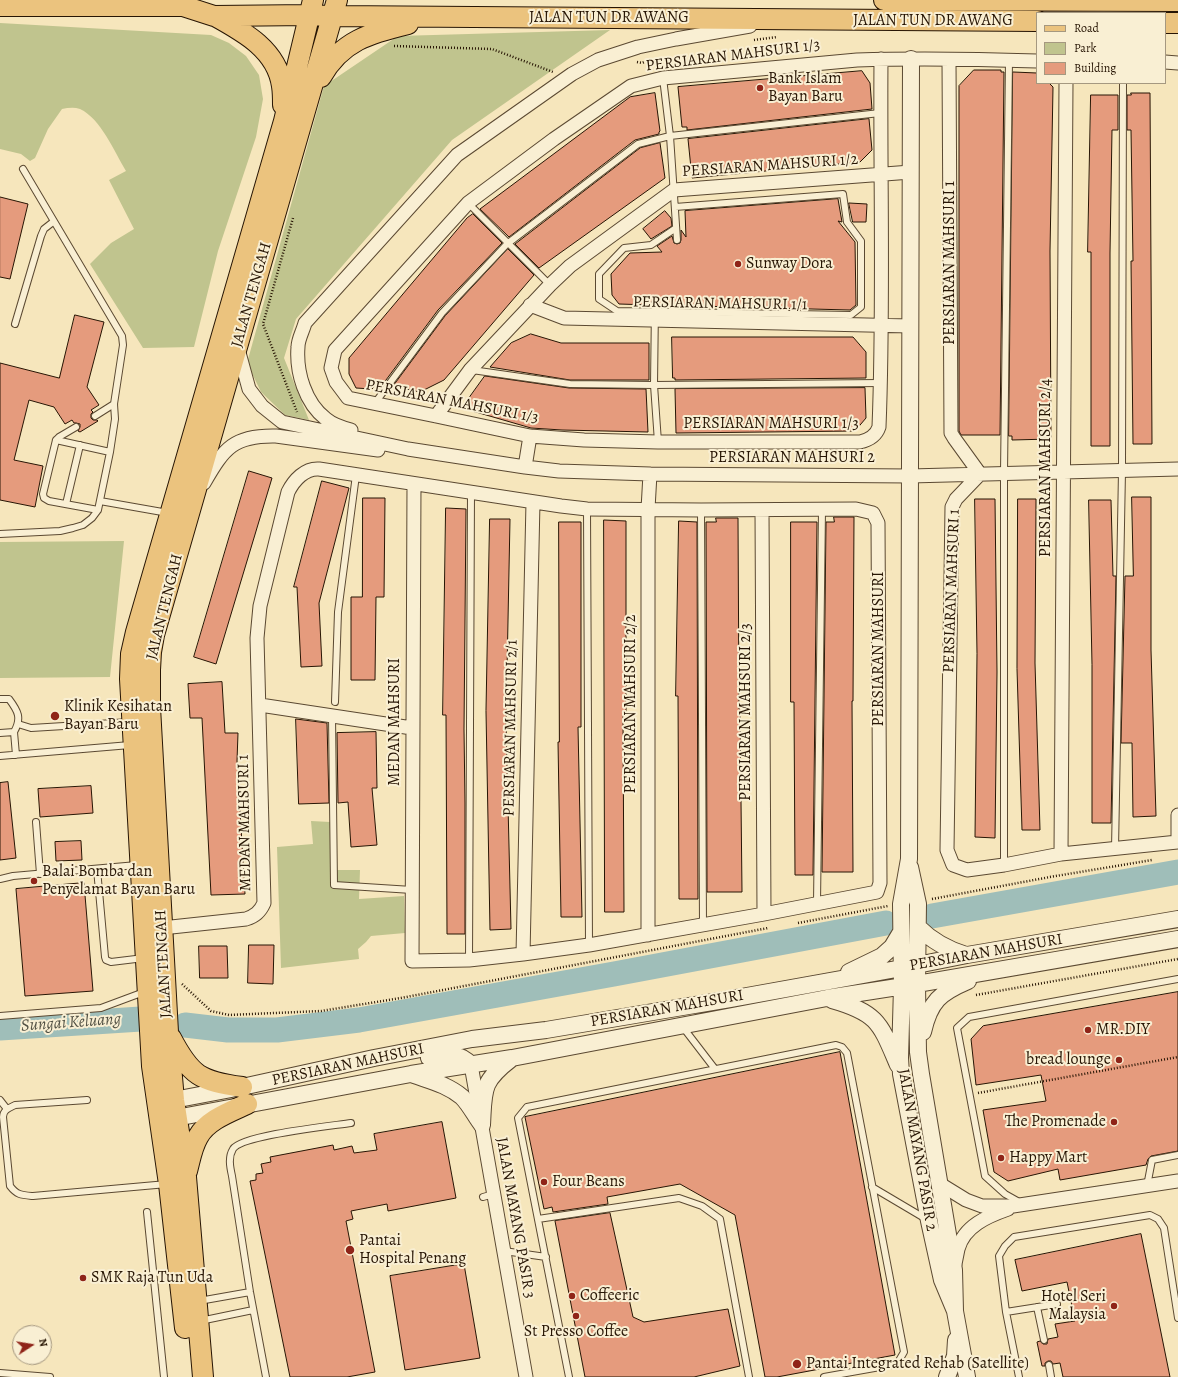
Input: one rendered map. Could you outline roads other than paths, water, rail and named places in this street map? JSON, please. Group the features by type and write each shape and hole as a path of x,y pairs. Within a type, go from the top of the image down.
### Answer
{"main road":[{"name":"JALAN TUN DR AWANG","path":"884,0 1178,1"},
{"name":"JALAN TUN DR AWANG","path":"8,6 66,3 191,3 214,16 311,7 437,16 1036,21"},
{"name":"JALAN TENGAH","path":"203,1377 190,1312 177,1181 167,1110 168,1032 141,865 130,679 131,654 170,513 284,121 311,7"},
{"name":"JALAN TENGAH","path":"167,1110 152,1066 148,991 162,928 150,707 150,658 154,635 335,8"},
{"path":"214,16 245,33 261,46 269,55 277,68 282,86 284,121"},
{"path":"310,97 328,64 349,44 380,30 437,16"},
{"path":"1166,22 1178,23"},
{"path":"168,1032 188,1066 203,1078 245,1096 206,1128 198,1137 177,1181"},
{"name":"JALAN TENGAH","path":"190,1312 190,1377"}],"street":[{"path":"408,449 381,435 342,428 326,420 317,410 305,391 298,368 298,346 305,323 458,155 572,74 598,60 638,47 788,19"},
{"name":"PERSIARAN MAHSURI 1/3","path":"881,59 880,113 882,174 879,427 877,433 868,440 860,442 658,442 584,440 530,436 348,398 336,382 331,368 335,350 468,203 554,139 631,86 663,78 857,60 881,59 911,59"},
{"path":"910,985 902,968 902,896 909,859 911,59 1036,61"},
{"name":"PERSIARAN MAHSURI 1","path":"949,60 952,433 980,474 956,499 952,507 947,850 953,865 967,870 1004,865 1061,854 1178,842"},
{"path":"1166,62 1178,63"},
{"name":"PERSIARAN MAHSURI 2/4","path":"1061,854 1066,84"},
{"name":"PERSIARAN MAHSURI 1/2","path":"436,416 470,370 530,305 570,266 674,190 911,172"},
{"name":"PERSIARAN MAHSURI 1/1","path":"530,305 564,318 655,312 910,326"},
{"path":"237,347 249,389 262,406 282,422 408,449"},
{"path":"193,500 221,456 232,446 245,438 260,435 276,436 374,450 408,449"},
{"path":"525,467 530,436"},
{"name":"PERSIARAN MAHSURI 2","path":"408,449 559,471 650,474 910,476 1178,469"},
{"name":"MEDAN MAHSURI 1","path":"162,928 246,919 254,916 264,903 260,705 257,638 260,606 288,492 295,480 310,469 356,475"},
{"name":"PERSIARAN MAHSURI 2/2","path":"648,935 648,509 650,474"},
{"path":"356,475 587,509 822,510"},
{"name":"MEDAN MAHSURI","path":"414,484 412,961 469,960"},
{"name":"PERSIARAN MAHSURI 2/1","path":"524,954 533,502"},
{"name":"PERSIARAN MAHSURI","path":"818,904 877,892 880,882 878,523 873,513 856,509 822,510"},
{"name":"PERSIARAN MAHSURI 2/3","path":"762,510 764,914"},
{"path":"260,705 412,728"},
{"path":"1178,815 1178,842"},
{"path":"909,859 918,900 918,965 910,985"},
{"path":"469,960 590,945 818,904"},
{"name":"PERSIARAN MAHSURI","path":"245,1096 374,1058 472,1039 546,1030 821,983 966,955 1178,919"},
{"path":"918,927 935,942 945,948 966,955"},
{"path":"821,983 865,965 882,956 892,947 902,932"},
{"name":"PERSIARAN MAHSURI","path":"167,1110 245,1096 471,1065 827,998 1178,939"},
{"path":"918,1052 926,1020 934,1004 950,989 990,971"},
{"name":"JALAN MAYANG PASIR 2","path":"910,985 921,1074 954,1270 956,1318 967,1377"},
{"name":"JALAN MAYANG PASIR 2","path":"910,985 900,1058 901,1074 929,1221 942,1280 956,1318"},
{"path":"827,998 862,1010 873,1018 886,1038 901,1074"},
{"path":"374,1058 397,1062 456,1055 462,1057 471,1065 473,1058 480,1050 503,1043 524,1032"},
{"path":"482,1125 484,1095 489,1080 498,1069 512,1058"},
{"name":"JALAN MAYANG PASIR 3","path":"471,1065 482,1125 489,1195 504,1251 526,1377"},
{"path":"411,1074 440,1083 453,1090 463,1098 482,1125"},
{"path":"940,1184 966,1200 982,1206 1019,1206 1178,1181"},
{"path":"954,1270 958,1248 965,1234 992,1215 1019,1206"},
{"path":"947,1377 955,1356 956,1318"}],"lane":[{"path":"1004,865 1004,473 1009,60"},
{"path":"663,78 670,136 677,240"},
{"path":"1116,849 1122,471 1123,84"},
{"path":"375,404 442,313 507,244 638,144 670,136 880,113"},
{"path":"0,534 60,531 73,528 83,525 92,518 98,510 115,419 114,404 123,345 122,336 53,222 23,169"},
{"path":"675,207 842,194 847,222 861,241 860,307 850,315 617,311 599,299 599,274 624,248 651,245 676,228"},
{"path":"468,203 507,244 550,285"},
{"path":"15,324 41,236 44,228 53,222"},
{"path":"655,312 654,385 658,442"},
{"path":"470,370 570,384 654,385 880,383"},
{"path":"95,416 114,404"},
{"path":"76,427 58,437 56,440 43,494 44,498 49,501 98,510"},
{"path":"56,440 110,452"},
{"path":"66,504 80,445"},
{"path":"335,702 338,612 356,475"},
{"path":"469,960 471,492"},
{"path":"100,501 170,513"},
{"path":"587,509 590,945"},
{"path":"701,510 703,925"},
{"path":"818,904 822,510"},
{"path":"0,699 9,699 18,711 18,724 14,732 16,755"},
{"path":"332,716 334,884 412,890"},
{"path":"18,724 31,728 133,722"},
{"path":"0,733 14,732"},
{"path":"0,756 134,744"},
{"path":"36,822 40,874"},
{"path":"0,879 13,876 141,865"},
{"path":"97,869 104,956 106,960 111,962 155,957"},
{"path":"1019,1206 985,1176 958,1028 970,1017 1178,979"},
{"path":"0,1016 101,1008 148,991"},
{"path":"682,1026 715,1070"},
{"path":"569,1377 518,1118 527,1107 836,1045 842,1047 847,1053 904,1352 897,1364 824,1377"},
{"path":"0,1100 7,1109"},
{"path":"87,1100 15,1105 7,1109 3,1114 10,1186 15,1192 22,1195 33,1196 177,1181"},
{"path":"266,1377 253,1310 230,1164 234,1148 241,1142 259,1137 351,1123"},
{"path":"1147,1186 1152,1160 1178,1155"},
{"path":"872,1187 929,1221"},
{"path":"538,1219 679,1198 702,1206 720,1219 749,1377"},
{"path":"148,1212 164,1377"},
{"path":"1019,1377 1006,1312 1000,1256 1005,1246 1014,1237 1150,1215 1158,1219 1164,1228 1178,1318"},
{"path":"504,1251 546,1257"},
{"path":"190,1312 250,1292"},
{"path":"1006,1312 1057,1304"},
{"path":"1037,1307 1044,1340"},
{"path":"190,1312 253,1310"},
{"path":"1049,1365 1051,1377"},
{"path":"0,1373 50,1377"}],"waterway":[{"path":"932,916 1178,872"},
{"path":"185,1025 228,1030 277,1030 359,1020 886,923"},
{"name":"Sungai Keluang","path":"0,1028 141,1019"}],"place":[{"name":"Bank Islam Bayan Baru","path":"760,88"},
{"name":"Sunway Dora","path":"738,264"},
{"name":"Klinik Kesihatan Bayan Baru","path":"55,716"},
{"name":"Balai Bomba dan Penyelamat Bayan Baru","path":"34,881"},
{"name":"MR.DIY","path":"1088,1030"},
{"name":"bread lounge","path":"1119,1060"},
{"name":"The Promenade","path":"1114,1122"},
{"name":"Happy Mart","path":"1001,1158"},
{"name":"Four Beans","path":"544,1182"},
{"name":"Pantai Hospital Penang","path":"350,1250"},
{"name":"SMK Raja Tun Uda","path":"83,1278"},
{"name":"Coffeeric","path":"572,1296"},
{"name":"Hotel Seri Malaysia","path":"1114,1306"},
{"name":"St Presso Coffee","path":"576,1316"},
{"name":"Pantai Integrated Rehab (Satellite)","path":"797,1364"}]}
